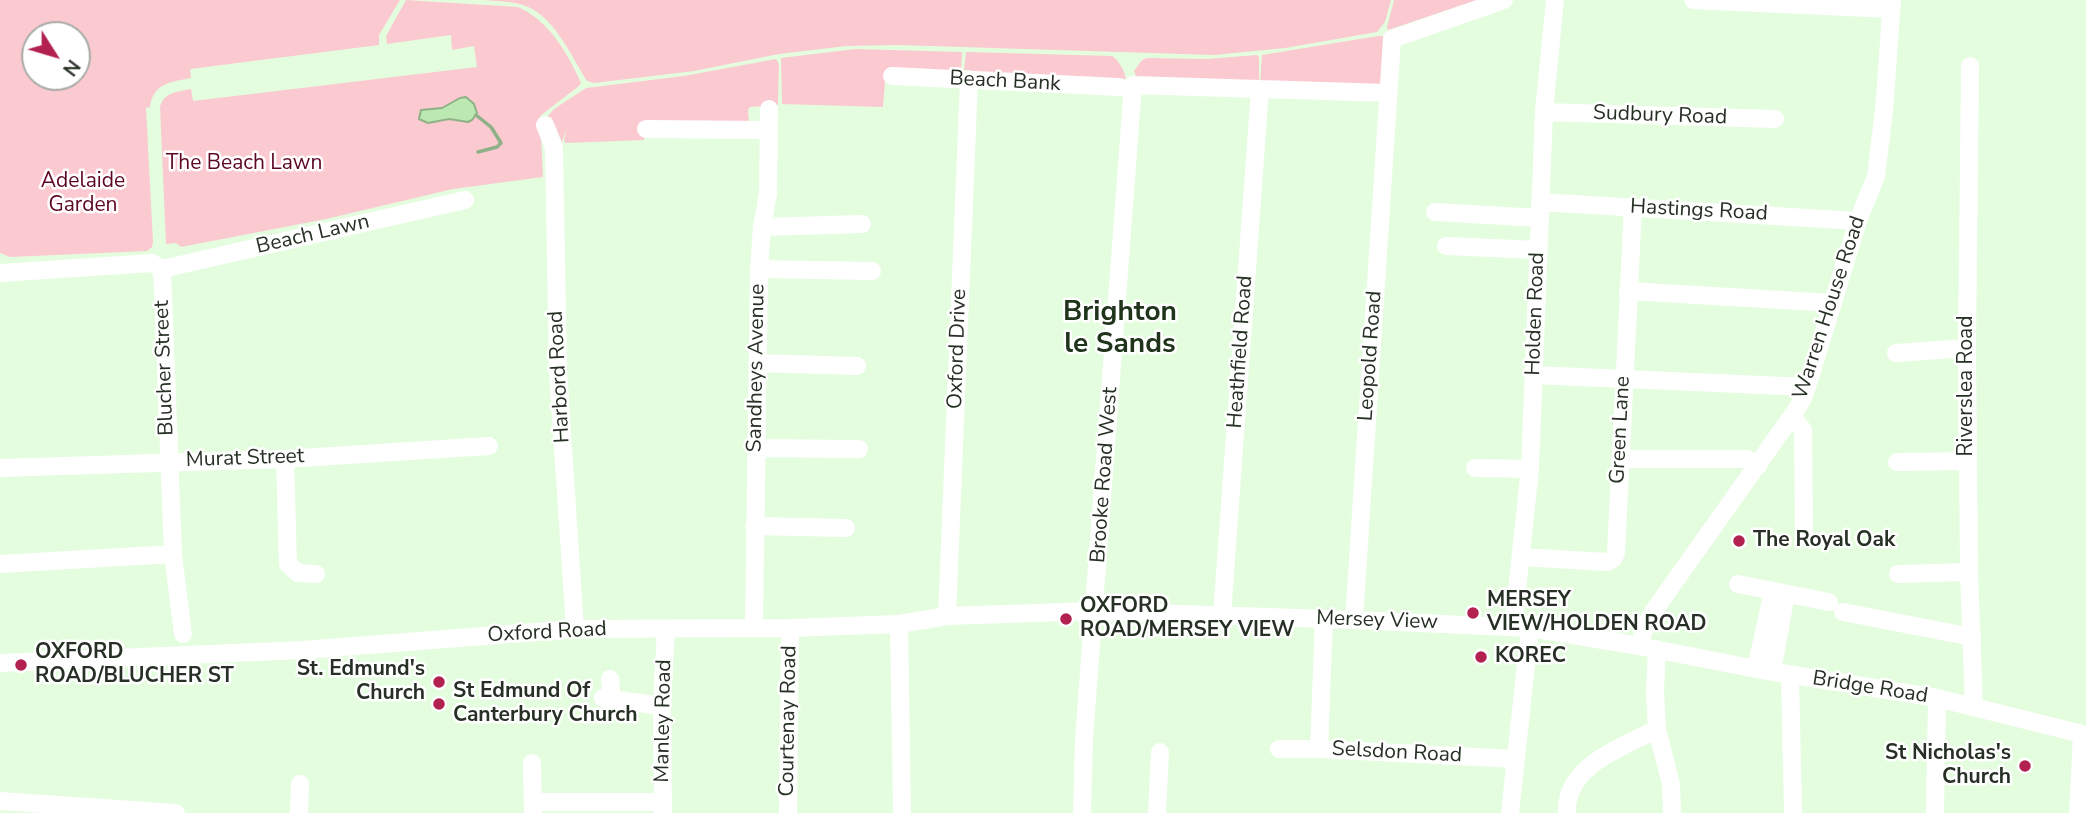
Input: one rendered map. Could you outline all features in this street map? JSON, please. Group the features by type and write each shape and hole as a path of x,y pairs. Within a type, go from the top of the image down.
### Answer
{"street":[{"name":"Leopold Road","path":"1354,620 1392,39 1504,0"},
{"name":"Holden Road","path":"1510,813 1516,759 1521,558 1530,469 1544,112 1555,0"},
{"path":"1693,0 1892,5"},
{"name":"Warren House Road","path":"1672,813 1671,785 1657,729 1655,690 1645,627 1792,416 1807,387 1858,221 1876,176 1892,5"},
{"name":"Riverslea Road","path":"1970,66 1967,348 1969,572 1974,706"},
{"name":"Beach Bank","path":"892,76 1126,91"},
{"name":"Oxford Drive","path":"947,616 969,81"},
{"path":"1126,91 1133,85 1387,93"},
{"name":"Heathfield Road","path":"1222,615 1260,89"},
{"name":"Brooke Road West","path":"1082,813 1084,739 1095,611 1126,91"},
{"name":"Sandheys Avenue","path":"754,628 759,269 768,194 769,109"},
{"name":"Sudbury Road","path":"1544,112 1775,119"},
{"name":"Harbord Road","path":"545,125 554,148 558,372 575,629"},
{"path":"646,129 769,130"},
{"name":"Beach Lawn","path":"162,269 465,200"},
{"name":"Hastings Road","path":"1435,212 1633,207 1858,221"},
{"name":"Green Lane","path":"1521,558 1607,562 1613,559 1616,553 1633,207"},
{"path":"762,227 862,224"},
{"path":"1446,247 1538,250"},
{"path":"0,273 152,263 162,269"},
{"name":"Blucher Street","path":"162,269 173,554 183,634"},
{"path":"759,269 872,271"},
{"path":"1628,291 1833,303"},
{"path":"1896,353 1967,348"},
{"path":"757,363 857,366"},
{"path":"1534,375 1807,387"},
{"path":"1792,416 1802,430 1804,535"},
{"name":"Murat Street","path":"0,468 285,458 489,446"},
{"path":"755,448 859,449"},
{"path":"285,458 293,515 288,564 298,573 316,574"},
{"path":"1620,459 1747,459 1758,466"},
{"path":"1897,462 1968,461"},
{"path":"1475,468 1530,469"},
{"path":"754,526 846,528"},
{"path":"0,564 173,554"},
{"path":"1898,575 1969,572"},
{"path":"1738,584 1972,638"},
{"path":"1764,670 1780,592"},
{"name":"Oxford Road","path":"0,663 303,650 575,629 790,628 899,624 947,616 1095,611"},
{"name":"Mersey View","path":"1095,611 1521,627 1648,647"},
{"path":"1319,750 1324,619"},
{"path":"899,624 902,813"},
{"name":"Courtenay Road","path":"788,813 790,628"},
{"name":"Manley Road","path":"663,808 662,706 666,629"},
{"name":"Bridge Road","path":"1648,647 1790,675 1937,698 2084,733"},
{"path":"1790,675 1793,813"},
{"path":"610,679 607,698 662,706"},
{"path":"1935,813 1937,698"},
{"path":"1567,813 1566,802 1570,789 1592,764 1657,729"},
{"path":"2078,813 2084,733"},
{"name":"Selsdon Road","path":"1279,749 1516,759"},
{"path":"1157,813 1160,752"},
{"path":"532,763 533,808 663,808"},
{"path":"299,813 300,784"},
{"path":"0,801 29,808 177,813"}],"green space":[{"name":"Adelaide Garden","path":"0,0 400,0 379,35 379,45 190,69 191,78 159,88 150,107 146,108 153,242 147,251 10,257 0,253"},
{"name":"The Beach Lawn","path":"406,0 518,7 539,20 556,39 581,83 540,116 543,177 453,189 326,219 181,247 176,243 166,244 160,107 165,98 172,93 191,89 193,101 477,67 474,46 452,50 451,35 387,44 386,36"},
{"path":"484,0 1391,0 1385,22 1377,32 1285,48 1214,55 899,45 846,46 779,54 694,71 594,83 587,81 561,37 534,10 503,1"},
{"path":"1394,0 1477,0 1388,30"},
{"path":"1383,36 1384,41 1381,89 1260,84 1262,55"},
{"path":"855,49 962,52 961,72 886,69 883,107 782,104 781,58"},
{"path":"966,52 1112,56 1121,66 1126,79 970,73 970,70 964,70"},
{"path":"1257,55 1259,83 1141,78 1136,76 1134,71 1142,60 1147,58 1207,59"},
{"path":"776,59 779,64 778,105 750,107 749,125 644,126 644,140 565,143 567,127 562,142 551,117 547,117 554,109 586,88 684,76"}],"shaded area":[{"path":"466,97 474,104 477,113 468,122 449,119 428,123 419,119 421,110 442,108"}],"waterway":[{"path":"476,115 491,127 501,143 497,147 478,152"}],"place":[{"name":"The Royal Oak","path":"1739,541"},
{"name":"MERSEY VIEW/HOLDEN ROAD","path":"1473,613"},
{"name":"OXFORD ROAD/MERSEY VIEW","path":"1066,619"},
{"name":"KOREC","path":"1481,657"},
{"name":"OXFORD ROAD/BLUCHER ST","path":"21,665"},
{"name":"St. Edmund's Church","path":"439,682"},
{"name":"St Edmund Of Canterbury Church","path":"439,704"},
{"name":"St Nicholas's Church","path":"2025,766"}],"district":[{"name":"Brighton le Sands","path":"1120,329"}]}
